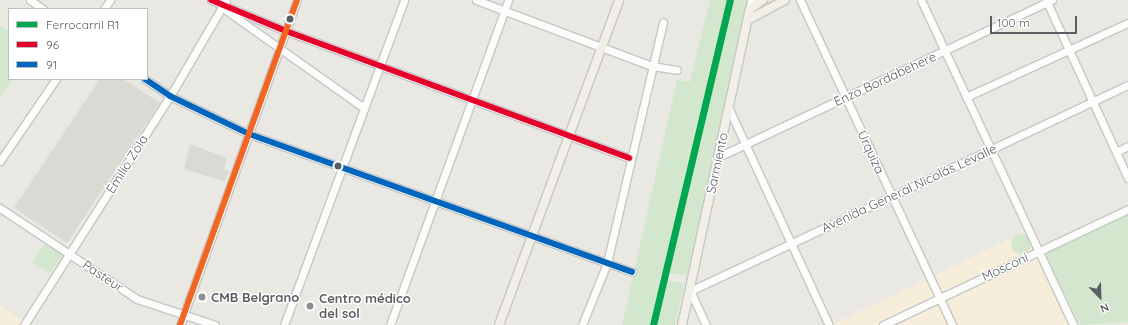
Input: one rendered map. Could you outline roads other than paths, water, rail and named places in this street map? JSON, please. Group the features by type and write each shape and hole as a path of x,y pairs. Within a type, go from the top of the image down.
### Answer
{"main road":[{"path":"499,325 599,46 614,0"},
{"path":"599,46 619,0"},
{"path":"750,9 763,0"},
{"path":"748,20 785,0"},
{"name":"Sarmiento","path":"682,325 750,9"},
{"path":"494,325 530,235"}],"street":[{"path":"30,0 42,8"},
{"path":"211,0 279,51 364,108"},
{"name":"Emilio Zola","path":"24,325 170,96 226,0"},
{"path":"180,325 297,0"},
{"path":"284,325 404,0"},
{"path":"476,0 652,66 677,70"},
{"path":"390,325 508,0"},
{"name":"Sarmiento","path":"750,9 752,0"},
{"name":"Urquiza","path":"800,0 952,325"},
{"path":"922,0 1073,325"},
{"path":"1048,1 1128,178"},
{"name":"Enzo Bordabehere","path":"718,157 1048,1"},
{"path":"222,7 566,136 629,158"},
{"path":"582,325 606,263 629,158 663,22"},
{"path":"966,97 1128,23"},
{"path":"0,161 55,80"},
{"path":"146,80 170,96 249,134 632,272"},
{"name":"Avenida General Nicolás Levalle","path":"690,291 1128,86"},
{"path":"729,110 829,325"},
{"path":"1116,152 1128,146"},
{"name":"Pasteur","path":"0,208 137,298 215,325"},
{"name":"Mosconi","path":"883,325 1128,209"},
{"path":"690,291 706,325"}],"rail line":[{"name":"R1","path":"653,325 730,0"}],"place":[{"name":"CMB Belgrano","path":"202,297"},
{"name":"Centro médico del sol","path":"310,306"}]}
